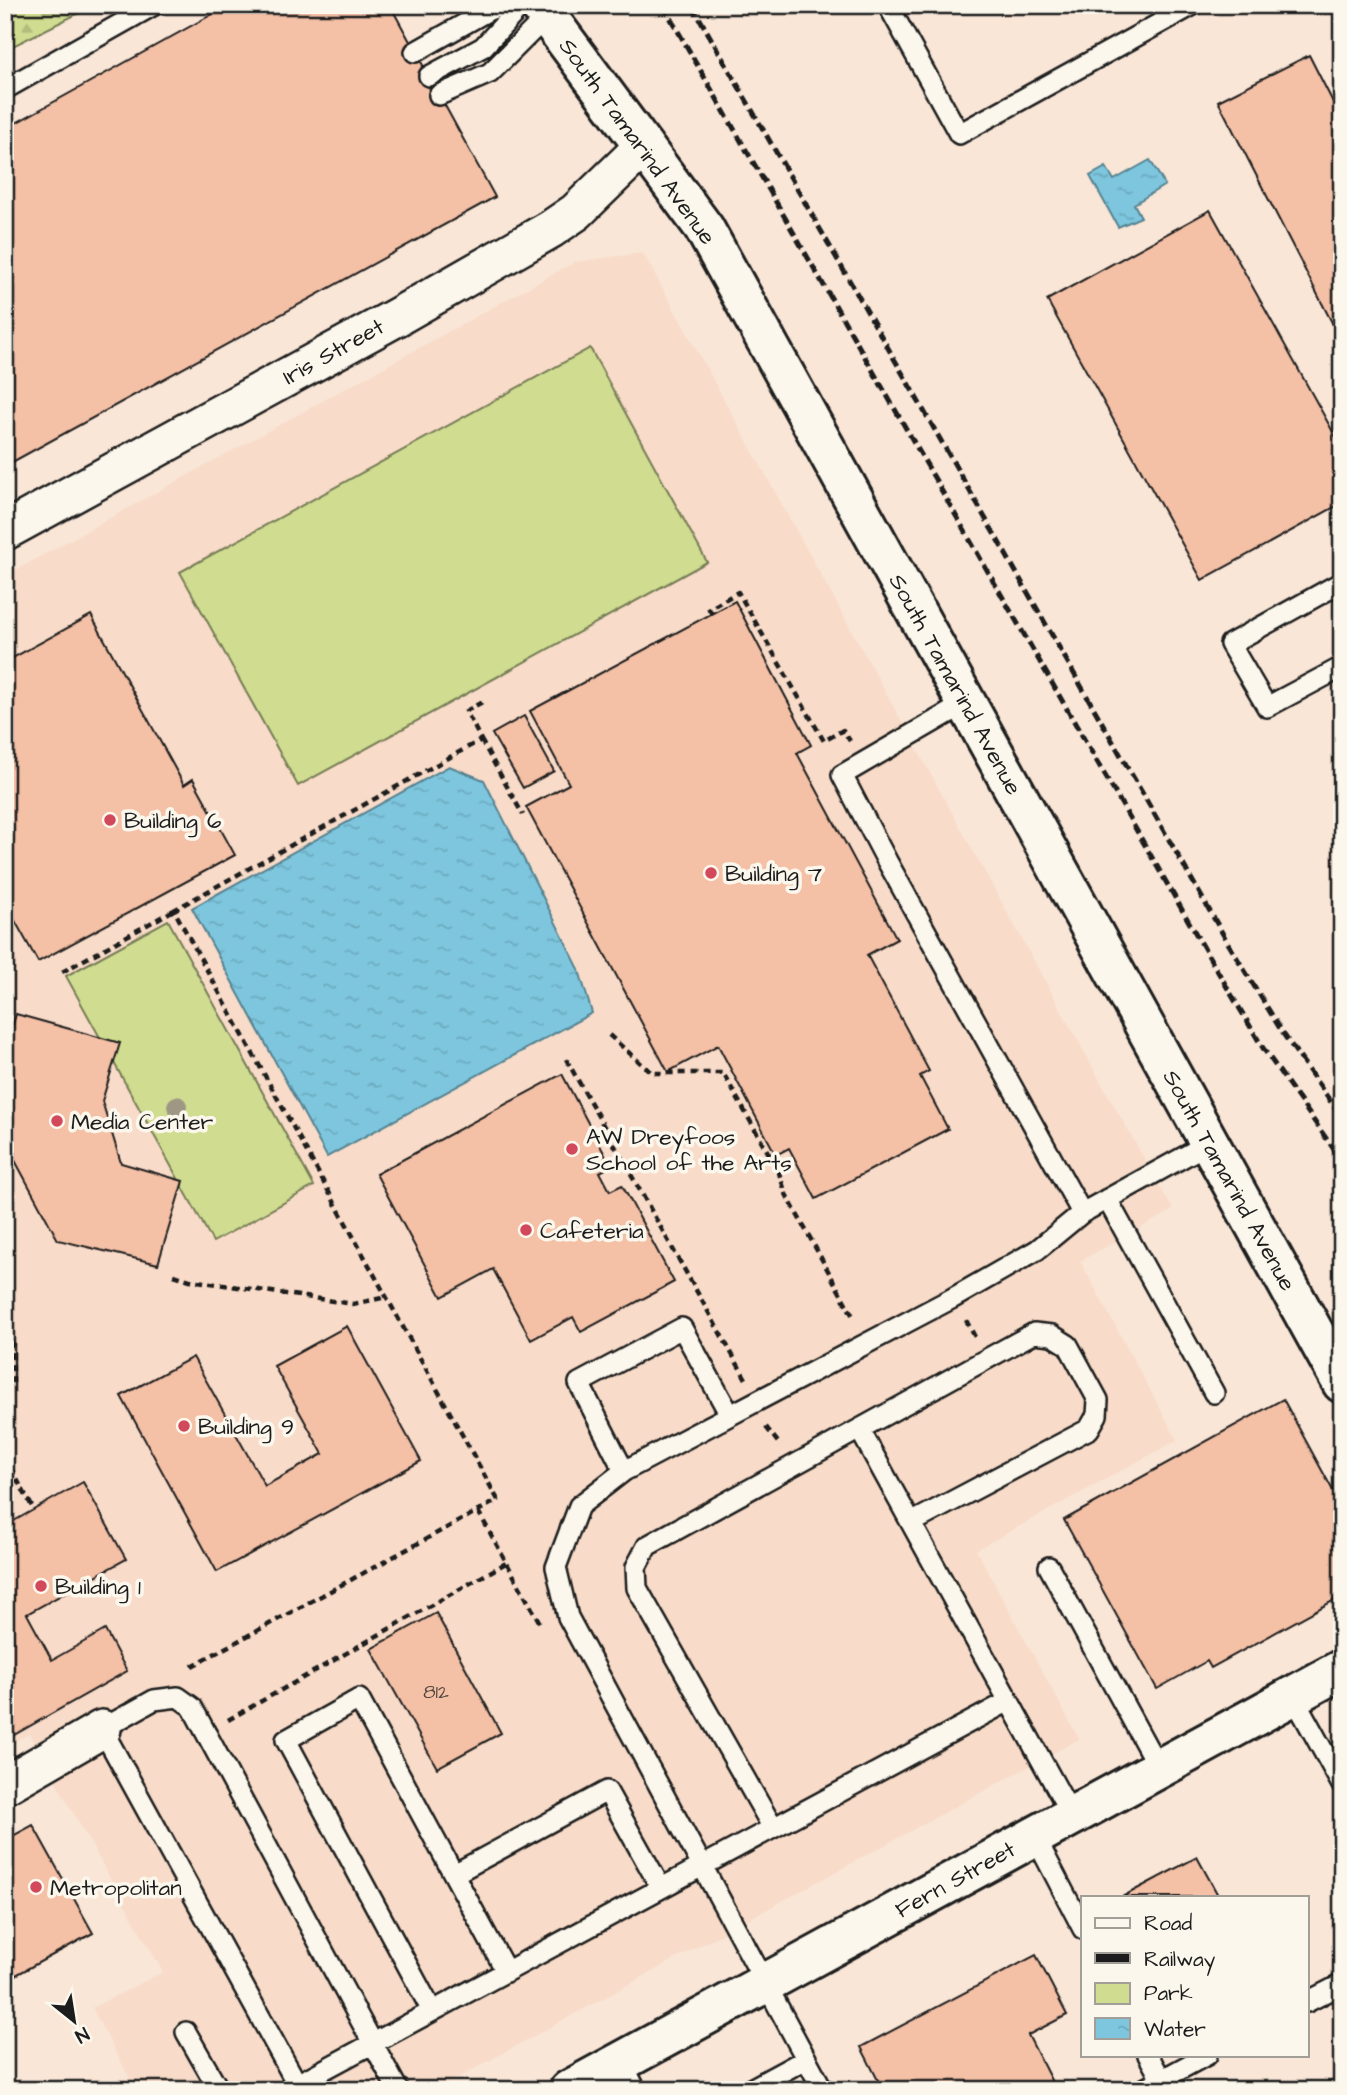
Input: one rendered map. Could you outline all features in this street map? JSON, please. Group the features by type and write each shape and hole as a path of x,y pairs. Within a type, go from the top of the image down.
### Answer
{"street":[{"name":"South Tamarind Avenue","path":"536,9 704,228 1342,1383"},
{"name":"Iris Street","path":"5,531 397,317 551,229 576,212 643,146"},
{"name":"Fern Street","path":"569,2090 628,2076 766,1983 1342,1669"},
{"path":"16,1779 102,1729"}],"lane":[{"path":"5,89 154,5"},
{"path":"415,52 489,10 503,5"},
{"path":"888,5 959,134 1192,5"},
{"path":"429,76 483,47 536,9"},
{"path":"439,95 490,73 536,9"},
{"path":"1342,582 1230,644 1268,706 1342,667"},
{"path":"966,703 842,775 1082,1213"},
{"path":"823,2090 568,1617 556,1567 579,1506 625,1471 953,1298 1037,1250 1082,1213 1209,1143"},
{"path":"1107,1199 1214,1393"},
{"path":"625,1471 579,1383 682,1328 730,1415"},
{"path":"773,1828 637,1588 636,1567 647,1546 1034,1334 1052,1335 1068,1345 1098,1400 1097,1415 1089,1429 911,1523"},
{"path":"860,1430 1072,1816"},
{"path":"1049,1567 1159,1769"},
{"path":"1293,1696 1342,1785"},
{"path":"398,2090 373,2043 192,1707 178,1697 154,1700 102,1729 292,2087 373,2043 432,2011 506,1971 1009,1701"},
{"path":"432,2011 286,1740 359,1699 506,1971"},
{"path":"454,1874 607,1791 661,1888"},
{"path":"1034,1835 1081,1925"},
{"path":"1308,2001 1342,1984"},
{"path":"186,2032 219,2090"},
{"path":"1149,2056 1164,2084"},
{"path":"1142,2090 1164,2084 1206,2056"},
{"path":"749,2090 806,2059"}],"path":[{"path":"712,614 709,609 738,592 824,741 843,730 862,763"},
{"path":"484,701 466,711 523,815"},
{"path":"62,972 481,740"},
{"path":"174,910 498,1500 192,1666"},
{"path":"609,1035 652,1073 723,1073 778,1170 786,1194 854,1318"},
{"path":"566,1059 747,1380"},
{"path":"174,1275 190,1280 353,1304 387,1297"},
{"path":"953,1298 988,1359"},
{"path":"5,1330 12,1342 13,1387"},
{"path":"749,1405 795,1465"},
{"path":"5,1458 34,1510"},
{"path":"228,1720 506,1563"}],"shaded area":[{"name":"AW Dreyfoos School of the Arts","path":"643,253 1173,1210 1080,1261 1177,1440 976,1550 1079,1739 435,2090 136,2090 92,2008 163,1972 29,1734 5,1746 5,576 575,262"}],"green space":[{"path":"5,5 95,5 5,50"},
{"path":"590,348 707,562 298,786 180,572"},
{"path":"168,920 314,1186 213,1242 66,976"}],"water":[{"path":"1150,160 1165,185 1134,204 1141,217 1118,227 1090,176 1106,167 1114,180"},
{"path":"449,766 484,780 578,967 592,1013 327,1157 192,908"}],"building":[{"path":"229,5 390,5 495,197 5,466 5,129"},
{"path":"1309,55 1342,120 1342,342 1218,101"},
{"path":"1210,210 1342,448 1342,503 1202,580 1047,300"},
{"name":"Building 7","path":"735,601 811,745 797,753 897,939 867,955 929,1071 920,1076 948,1129 816,1199 789,1148 776,1155 718,1045 668,1072 526,807 569,784 530,711"},
{"name":"Building 6","path":"91,615 184,785 193,779 235,855 38,962 5,903 5,662"},
{"path":"524,716 554,771 523,788 492,734"},
{"name":"Media Center","path":"16,1014 120,1043 102,1101 121,1163 183,1181 158,1264 58,1240 5,1142 5,1050"},
{"name":"Cafeteria","path":"562,1074 611,1166 600,1172 610,1191 622,1185 674,1282 581,1332 573,1317 531,1340 493,1269 442,1297 376,1174"},
{"name":"Building 9","path":"347,1326 421,1461 217,1572 121,1396 193,1357 265,1486 323,1454 274,1366"},
{"path":"1283,1399 1342,1507 1342,1596 1211,1668 1207,1661 1157,1689 1064,1520"},
{"name":"Building 1","path":"83,1482 126,1559 27,1614 52,1660 105,1630 127,1671 5,1740 5,1526"},
{"path":"436,1613 501,1733 437,1768 371,1649"},
{"name":"Metropolitan","path":"33,1825 93,1933 5,1981 5,1840"},
{"path":"1197,1857 1218,1896 1124,1896"},
{"path":"1036,1955 1067,2015 1028,2035 1056,2090 883,2090 861,2047"}],"railway":[{"path":"663,5 1208,955 1263,1048 1342,1161"},
{"path":"692,5 1228,943 1284,1035 1342,1118"}],"place":[{"name":"Building 6","path":"110,820"},
{"name":"Building 7","path":"711,873"},
{"name":"Media Center","path":"57,1121"},
{"name":"AW Dreyfoos School of the Arts","path":"572,1149"},
{"name":"Cafeteria","path":"526,1230"},
{"name":"Building 9","path":"184,1426"},
{"name":"Building 1","path":"41,1586"},
{"name":"Metropolitan","path":"36,1887"}]}
